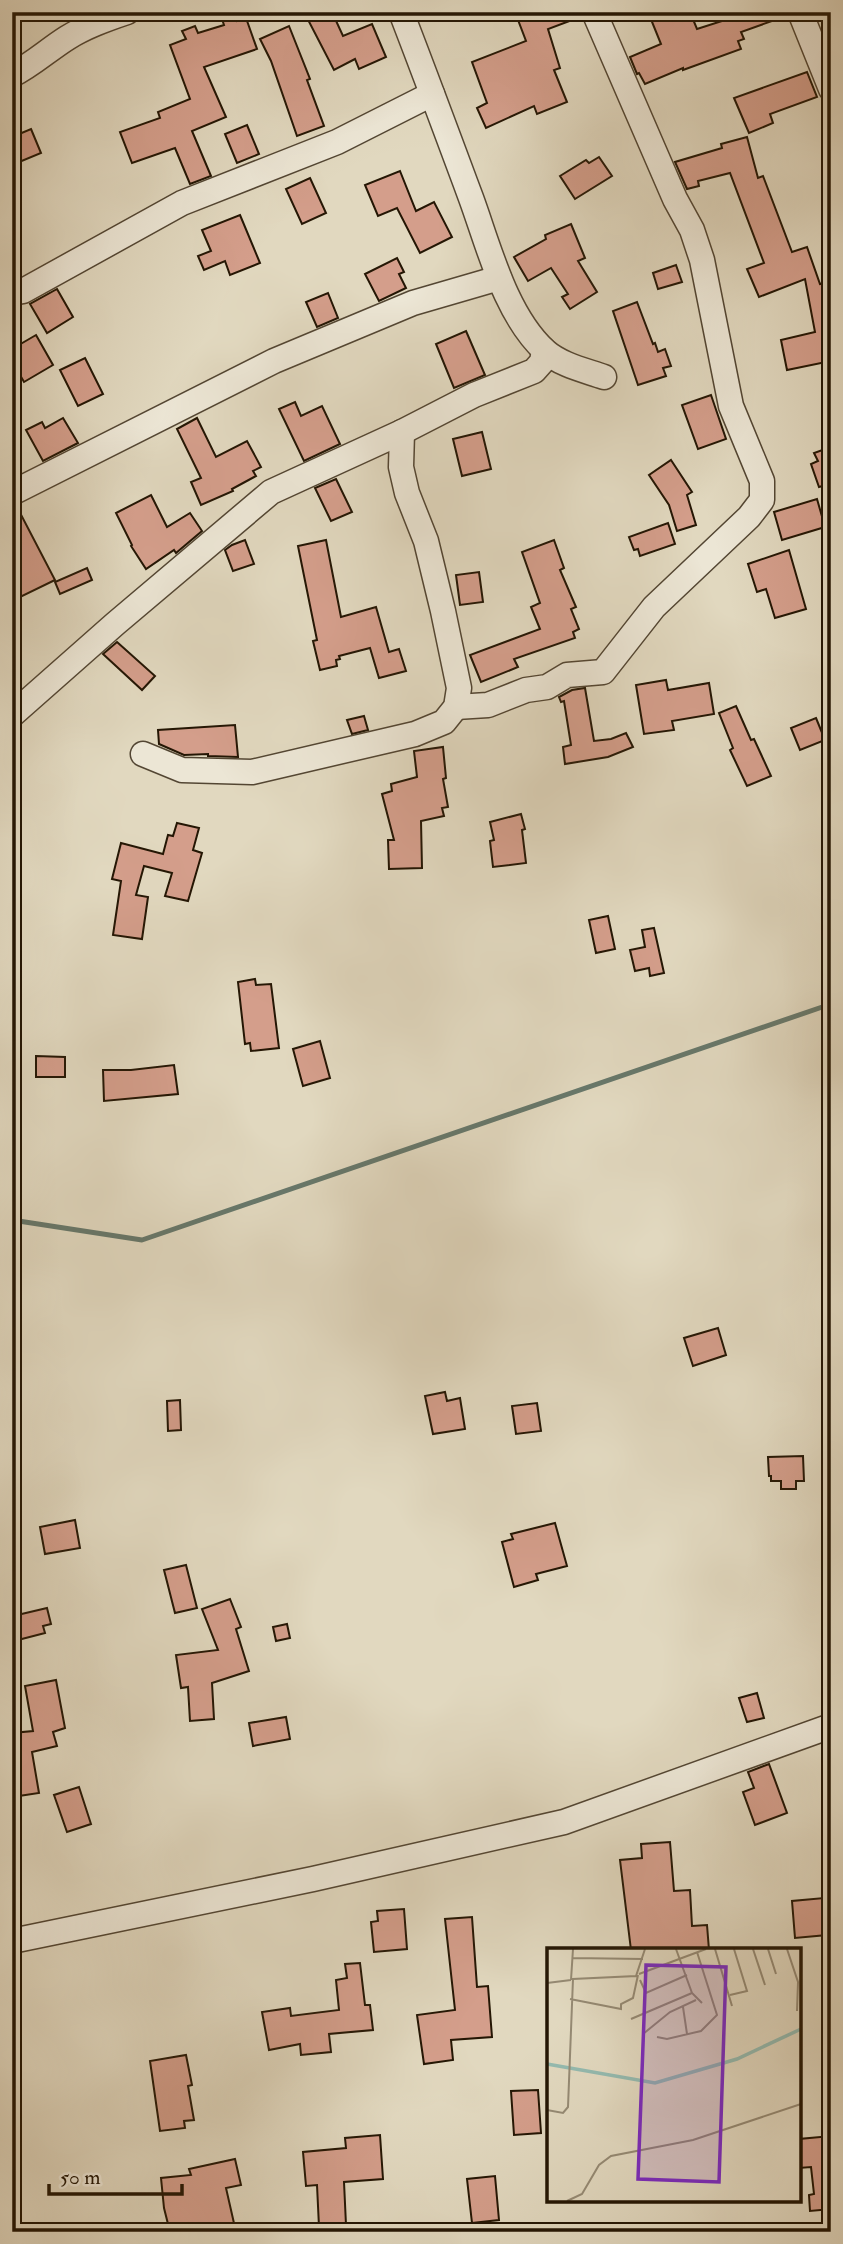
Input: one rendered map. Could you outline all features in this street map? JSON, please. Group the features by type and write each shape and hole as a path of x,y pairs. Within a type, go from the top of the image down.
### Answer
{"street":[{"path":"12,75 94,23 127,12"},
{"path":"401,12 499,278 524,324 544,350 568,365 604,377"},
{"path":"456,707 488,705 526,690 547,687 567,675 603,672 654,607 749,517 762,500 762,481 731,406 702,260 692,230 674,199 594,12"},
{"path":"800,12 831,89"},
{"path":"12,293 23,291 182,202 337,142 432,94"},
{"path":"12,493 274,360 414,303 499,278"},
{"path":"12,715 271,492 402,432 474,395 534,372 542,362 544,350"},
{"path":"143,754 182,770 252,772 415,734 444,722 456,707 459,688 426,541 407,493 401,467 402,432"},
{"path":"12,1941 313,1879 564,1822 831,1726"}],"building":[{"path":"234,12 237,21 246,18 257,49 204,67 226,117 192,131 211,176 190,184 175,148 132,163 120,132 160,118 158,112 190,99 170,45 186,39 182,31 195,26 198,33 224,25 221,16"},
{"path":"304,12 332,12 343,36 372,24 386,57 359,69 355,59 334,70"},
{"path":"515,12 579,12 580,17 548,29 560,68 554,70 567,102 537,114 534,106 486,128 477,108 487,103 472,62 526,41"},
{"path":"648,12 690,12 697,29 750,12 785,12 786,16 741,32 744,39 738,41 741,49 645,84 639,73 637,74 630,57 661,44"},
{"path":"289,26 310,79 307,80 324,126 297,136 271,61 260,39"},
{"path":"807,72 817,97 770,114 773,123 749,133 734,98"},
{"path":"247,125 259,154 237,163 225,134"},
{"path":"31,129 41,153 12,165 12,137"},
{"path":"747,137 758,178 763,176 792,252 807,247 820,284 831,282 831,361 787,370 781,340 815,332 805,279 759,297 747,269 764,263 730,173 698,181 699,186 687,189 675,162 722,148 721,144"},
{"path":"599,157 612,176 575,199 560,176 586,160 589,163"},
{"path":"400,171 416,211 434,202 452,237 420,253 397,208 378,216 365,185"},
{"path":"310,178 326,213 302,224 286,189"},
{"path":"240,215 260,263 230,275 225,261 204,270 198,256 211,251 202,230"},
{"path":"571,224 585,258 578,261 597,292 570,309 562,297 568,294 551,268 528,281 514,257 546,239 545,235"},
{"path":"397,258 404,272 399,274 406,288 379,301 365,274"},
{"path":"676,265 682,282 658,289 653,273"},
{"path":"57,289 73,317 47,333 30,304"},
{"path":"328,293 338,318 317,327 306,302"},
{"path":"637,302 653,344 655,343 658,352 665,349 671,366 663,368 666,376 638,385 613,311"},
{"path":"466,331 485,375 454,388 436,344"},
{"path":"36,335 53,365 24,382 12,361 12,349"},
{"path":"85,358 103,394 78,406 60,370"},
{"path":"711,395 726,439 698,449 682,405"},
{"path":"295,402 301,416 322,406 340,444 304,461 279,409"},
{"path":"63,418 78,443 43,461 26,430 42,422 45,428"},
{"path":"197,418 216,457 247,441 261,467 253,471 256,476 232,489 233,491 201,505 191,482 201,478 177,429"},
{"path":"482,432 491,469 462,476 453,439"},
{"path":"831,447 829,492 826,485 819,487 811,464 818,461 814,453"},
{"path":"671,460 692,492 687,495 696,525 677,531 669,505 649,475"},
{"path":"336,479 352,512 331,521 315,488"},
{"path":"151,495 167,527 190,513 202,531 176,553 174,550 146,569 131,546 116,513"},
{"path":"817,499 825,527 782,540 774,512"},
{"path":"17,507 55,580 12,601 12,508"},
{"path":"668,523 675,544 640,556 638,549 634,550 629,537"},
{"path":"245,540 254,564 233,571 225,550"},
{"path":"326,540 341,617 376,607 389,652 399,649 406,671 379,678 370,648 339,656 340,659 336,660 337,666 320,670 313,641 317,640 298,546"},
{"path":"554,540 564,568 560,570 576,607 571,609 579,629 573,632 575,638 514,659 518,667 481,682 470,655 540,629 531,607 540,603 522,552"},
{"path":"789,550 806,609 775,618 766,589 757,592 748,564"},
{"path":"87,568 92,580 60,594 55,582"},
{"path":"479,572 483,602 460,605 456,575"},
{"path":"117,642 155,676 142,690 103,654"},
{"path":"666,680 668,690 709,683 714,714 672,721 674,730 644,734 636,685"},
{"path":"585,688 594,741 611,739 626,733 633,747 608,757 565,764 563,747 571,745 564,701 561,702 559,697 572,690"},
{"path":"736,706 771,776 747,786 730,750 733,748 719,713"},
{"path":"364,716 368,730 352,734 347,720"},
{"path":"816,718 825,740 800,750 791,728"},
{"path":"235,725 238,757 184,755 159,744 158,730"},
{"path":"443,747 446,778 443,779 448,807 442,808 444,816 421,821 422,868 389,869 388,840 394,840 382,794 392,791 391,784 417,777 414,751"},
{"path":"521,814 525,829 522,830 526,863 493,867 490,841 494,840 490,822"},
{"path":"177,823 199,828 193,850 202,853 188,901 165,896 172,873 144,866 136,895 148,897 142,939 113,935 121,881 112,879 121,843 163,854 168,835 173,836"},
{"path":"608,916 615,949 596,953 589,920"},
{"path":"654,928 664,973 650,976 649,968 635,971 630,950 645,947 642,930"},
{"path":"255,979 256,985 271,984 279,1048 251,1051 250,1043 245,1044 238,982"},
{"path":"320,1041 330,1078 303,1086 293,1049"},
{"path":"36,1056 65,1057 65,1077 36,1077"},
{"path":"174,1065 178,1094 104,1101 103,1070"},
{"path":"718,1328 726,1355 693,1366 684,1338"},
{"path":"445,1392 447,1401 460,1398 465,1429 433,1434 425,1396"},
{"path":"180,1400 181,1430 168,1431 167,1401"},
{"path":"537,1403 541,1431 516,1434 512,1406"},
{"path":"803,1456 804,1481 796,1481 796,1489 781,1489 781,1481 771,1481 768,1457"},
{"path":"75,1520 80,1548 45,1554 40,1527"},
{"path":"555,1523 567,1566 536,1574 538,1580 514,1587 502,1542 513,1539 511,1534"},
{"path":"186,1565 197,1608 175,1613 164,1570"},
{"path":"230,1599 241,1627 236,1629 249,1671 212,1683 214,1719 190,1721 188,1687 181,1688 176,1655 218,1650 202,1609"},
{"path":"47,1608 51,1624 43,1626 45,1633 18,1640 13,1616"},
{"path":"287,1624 290,1638 276,1641 273,1627"},
{"path":"56,1680 65,1728 53,1732 57,1746 32,1752 39,1793 12,1797 12,1733 33,1731 25,1686"},
{"path":"757,1693 764,1718 747,1722 739,1698"},
{"path":"286,1717 290,1739 253,1746 249,1723"},
{"path":"769,1764 787,1813 755,1825 743,1792 754,1788 748,1772"},
{"path":"79,1787 91,1824 67,1832 54,1795"},
{"path":"670,1842 674,1891 690,1890 692,1926 707,1925 709,1948 631,1948 620,1860 642,1858 641,1844"},
{"path":"824,1898 827,1935 795,1938 792,1901"},
{"path":"404,1909 407,1949 374,1952 371,1922 378,1921 377,1911"},
{"path":"472,1917 477,1987 488,1986 492,2037 451,2040 453,2060 424,2064 417,2015 455,2010 445,1919"},
{"path":"360,1963 365,2005 370,2005 373,2030 329,2034 331,2052 301,2055 300,2044 269,2050 262,2012 290,2008 291,2016 339,2010 336,1980 347,1978 345,1964"},
{"path":"186,2055 192,2085 188,2086 194,2120 184,2121 185,2128 160,2131 150,2061"},
{"path":"538,2090 541,2133 514,2135 511,2091"},
{"path":"380,2135 383,2179 344,2182 346,2225 319,2227 317,2185 306,2186 303,2152 346,2148 345,2138"},
{"path":"831,2136 831,2209 810,2211 809,2195 814,2194 811,2167 801,2168 801,2139"},
{"path":"235,2159 241,2185 226,2188 236,2232 170,2232 161,2178 191,2175 189,2169"},
{"path":"495,2176 499,2220 472,2223 467,2179"}],"waterway":[{"path":"12,1220 142,1240 831,1004"}]}
